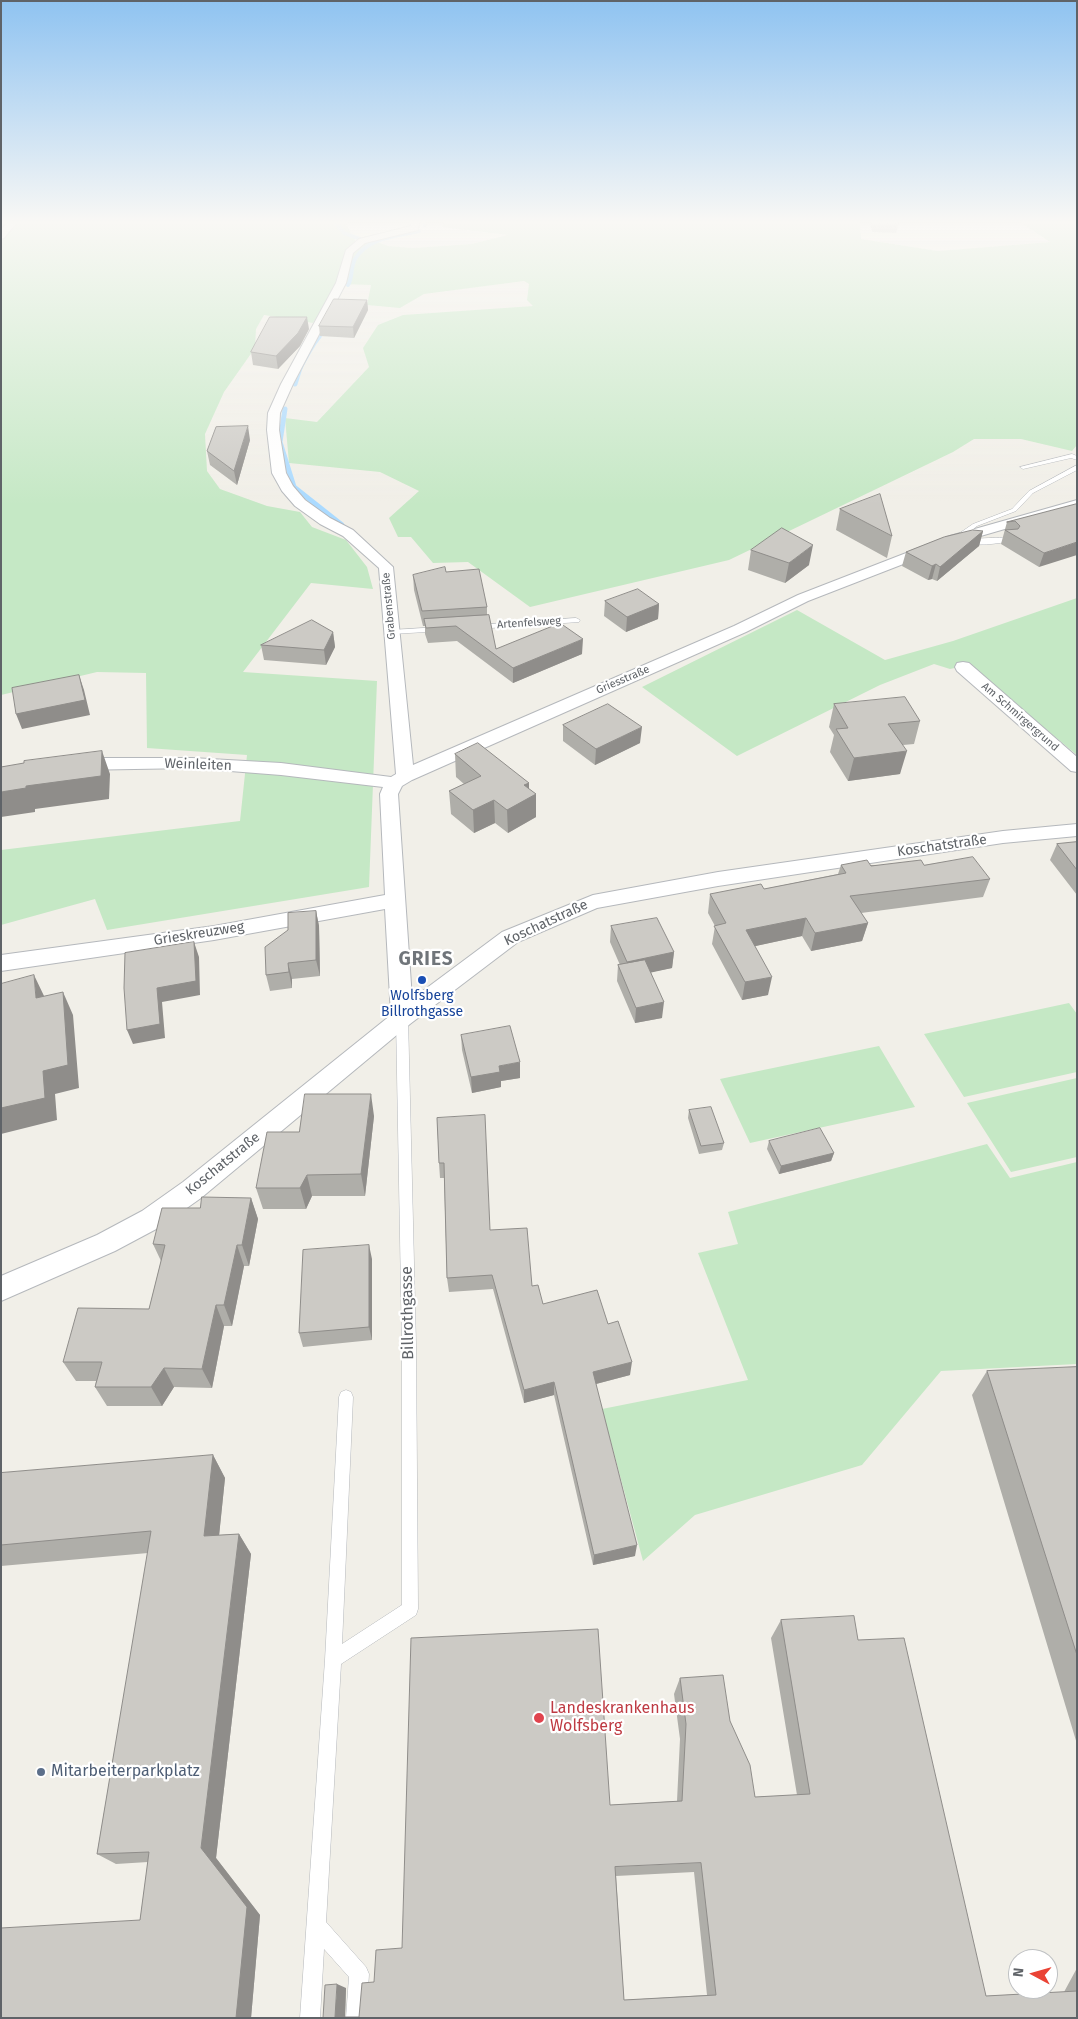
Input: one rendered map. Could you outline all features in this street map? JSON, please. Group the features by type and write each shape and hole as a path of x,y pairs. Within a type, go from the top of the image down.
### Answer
{"street":[{"name":"Grabenstraße","path":"323,316 287,384 274,413 273,430 279,473 287,488 300,502 325,521 348,533 386,567 392,632 400,780"},
{"name":"Griesstraße","path":"400,780 552,710 740,629 803,598 955,539 1077,504"},
{"name":"Am Schmirgergrund","path":"963,667 1077,766"},
{"name":"Weinleiten","path":"59,764 192,763 400,780"},
{"path":"400,780 389,794 402,1018"},
{"name":"Koschatstraße","path":"1,1289 106,1243 151,1218 192,1190 402,1018 510,937 593,902 718,879 1003,838 1077,830"},
{"name":"Grieskreuzweg","path":"1,962 214,932 396,900"}],"lane":[{"path":"1024,467 1072,456 1077,458"},
{"path":"955,539 975,525 1014,510 1031,492 1077,467"},
{"path":"955,539 980,542 1010,539"},
{"name":"Artenfelsweg","path":"470,627 576,620"},
{"path":"392,632 450,628"},
{"name":"Billrothgasse","path":"334,1660 410,1609 409,1346 402,1018"},
{"path":"310,2018 334,1660 346,1397"},
{"path":"316,1926 359,1974 356,2018"}],"green space":[{"path":"1,316 263,316 256,329 255,348 224,392 205,434 207,471 220,489 267,506 300,512 312,527 346,540 367,567 373,589 311,583 243,672 377,681 369,887 107,930 95,899 1,925 1,850 240,821 247,755 147,748 146,673 97,672 1,695"},
{"path":"271,316 318,316 313,323"},
{"path":"400,316 1077,316 1077,445 1072,451 1021,439 974,439 953,452 729,560 530,607 468,562 433,563 411,537 398,537 389,518 419,491 380,472 289,463 285,418 317,422 369,367 363,348 378,325"},
{"path":"1077,598 1077,755 968,665 950,669 934,664 880,685 737,756 642,687 797,610 885,660 953,641"},
{"path":"1069,1003 1077,1014 1077,1072 964,1097 924,1034"},
{"path":"879,1046 915,1107 750,1143 720,1079"},
{"path":"1077,1078 1077,1157 1011,1172 967,1103"},
{"path":"987,1144 1010,1178 1077,1162 1077,1364 941,1371 862,1465 695,1515 643,1561 602,1409 748,1380 698,1253 738,1244 728,1212"}],"building":[{"path":"324,316 359,316 353,327 319,326"},
{"path":"270,317 307,317 298,333 276,356 251,352"},
{"path":"248,426 234,471 207,451 216,427"},
{"path":"880,494 892,536 840,509"},
{"path":"1077,504 1077,542 1044,553 1005,530 1018,529 1020,526 1015,521 1007,522"},
{"path":"782,528 813,545 789,563 751,550"},
{"path":"973,530 983,531 940,567 936,564 932,566 906,552 944,537"},
{"path":"445,567 446,572 479,569 487,607 422,611 413,575"},
{"path":"638,589 659,604 627,617 605,601"},
{"path":"489,615 496,649 560,623 583,639 513,668 456,626 426,628 424,619"},
{"path":"312,620 333,632 324,650 261,645"},
{"path":"79,675 85,700 16,714 12,688"},
{"path":"905,697 920,721 888,724 907,751 854,758 836,729 848,728 834,704"},
{"path":"608,704 642,727 596,749 563,725"},
{"path":"478,743 529,783 524,785 536,794 507,810 494,800 473,810 449,791 481,776 455,754"},
{"path":"102,751 101,776 26,786 26,788 1,792 1,767 24,763 24,761"},
{"path":"1077,842 1077,870 1057,844"},
{"path":"973,857 990,879 850,896 868,923 815,933 806,918 746,930 772,977 745,982 714,926 726,923 710,894 761,884 764,889 846,873 841,865 867,860 871,866 921,860 924,865"},
{"path":"316,911 316,960 288,963 289,972 266,975 265,947 288,930 288,913"},
{"path":"657,918 674,952 627,962 611,926"},
{"path":"194,942 196,981 157,988 160,1024 127,1030 124,988 125,953"},
{"path":"645,960 664,1002 636,1008 618,965"},
{"path":"34,975 36,998 63,992 68,1065 43,1071 45,1098 1,1108 1,984"},
{"path":"510,1026 520,1062 499,1066 500,1072 471,1077 461,1035"},
{"path":"305,1094 371,1094 361,1174 307,1175 300,1188 256,1188 267,1132 299,1132"},
{"path":"711,1107 724,1143 701,1146 689,1110"},
{"path":"485,1115 490,1230 527,1228 532,1286 538,1285 543,1304 597,1290 608,1324 618,1321 632,1362 593,1372 637,1545 594,1555 554,1382 524,1390 492,1275 447,1278 444,1163 439,1163 437,1118"},
{"path":"820,1128 834,1153 781,1166 769,1141"},
{"path":"202,1197 251,1198 242,1245 237,1245 224,1305 216,1305 202,1369 164,1368 151,1387 95,1387 102,1362 63,1362 78,1308 149,1309 165,1245 153,1244 162,1208 200,1208"},
{"path":"369,1245 369,1327 299,1333 303,1250"},
{"path":"1077,1367 1077,1655 987,1371"},
{"path":"213,1455 204,1536 239,1534 201,1848 247,1907 236,2018 1,2018 1,1928 140,1920 149,1852 97,1854 151,1531 1,1545 1,1473"},
{"path":"854,1616 858,1640 904,1638 986,1996 1008,1995 1008,1999 1058,1999 1058,1992 1077,1991 1077,2018 323,2018 325,1985 337,1984 335,2017 359,2017 362,1983 374,1982 376,1950 402,1948 411,1638 598,1629 610,1805 682,1801 686,1724 680,1678 723,1675 730,1721 750,1765 755,1797 810,1794 781,1620","holes":["701,1863 716,1995 624,2000 615,1867"]}],"waterway":[{"path":"300,369 320,336"},
{"path":"295,384 300,368"},
{"path":"285,409 280,442 294,487 342,525"}],"place":[{"name":"Wolfsberg Billrothgasse","path":"422,980"},
{"name":"Landeskrankenhaus Wolfsberg","path":"539,1718"},
{"name":"Mitarbeiterparkplatz","path":"41,1772"}],"district":[{"name":"GRIES","path":"426,960"}]}
